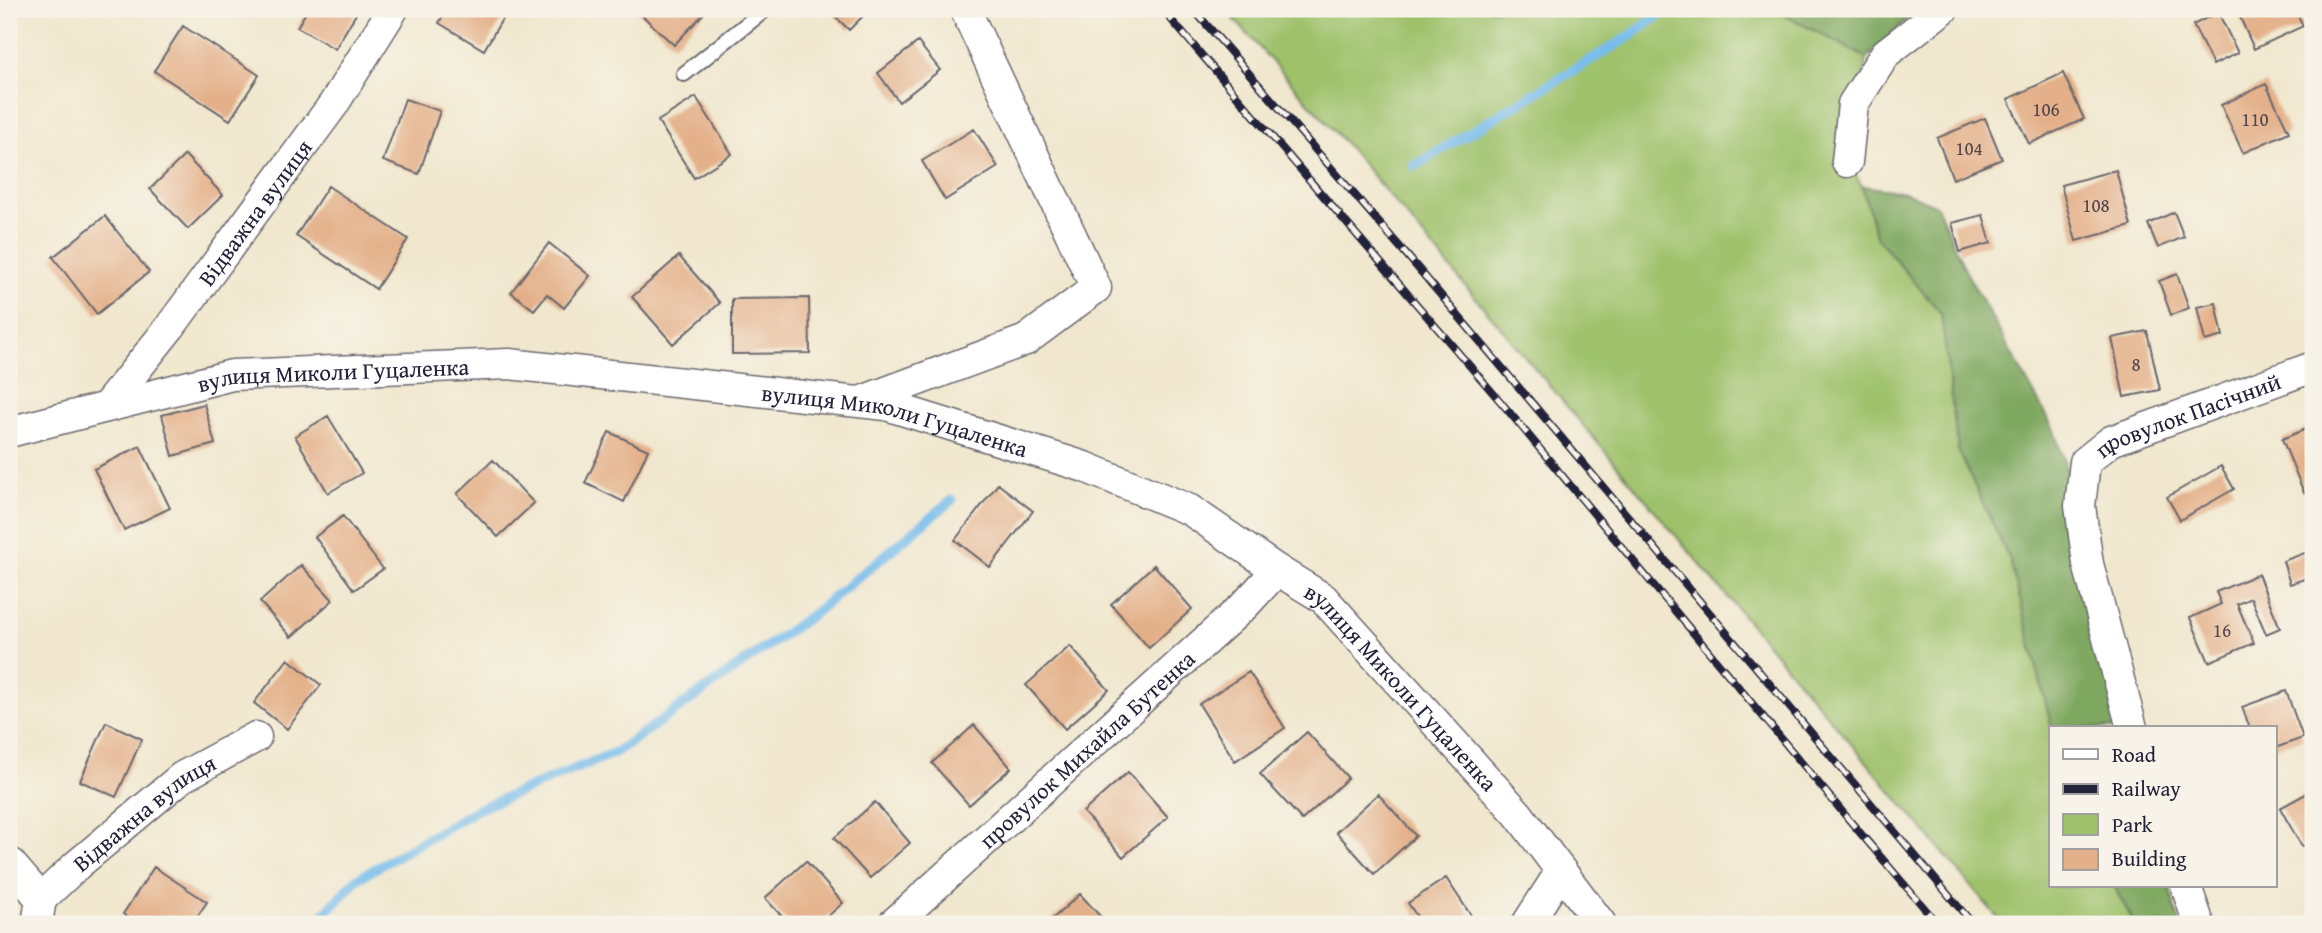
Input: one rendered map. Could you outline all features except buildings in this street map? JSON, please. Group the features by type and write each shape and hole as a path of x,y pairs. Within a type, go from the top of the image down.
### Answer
{"street":[{"name":"Відважна вулиця","path":"106,407 170,327 325,116 393,9"},
{"path":"859,402 1026,340 1096,288 965,9"},
{"path":"1847,162 1853,104 1886,53 1943,9"},
{"name":"вулиця Миколи Гуцаленка","path":"9,432 232,375 509,363 886,405 1084,467 1190,510 1323,598 1518,814 1601,924"},
{"name":"провулок Пасічний","path":"2131,726 2088,564 2080,506 2085,462 2111,441 2313,367"},
{"name":"провулок Михайла Бутенка","path":"893,924 1245,605 1278,570"},
{"name":"Відважна вулиця","path":"9,862 39,912 77,865 182,777 256,737"},
{"path":"1527,924 1561,871"},
{"path":"2187,888 2199,924"}],"lane":[{"path":"684,74 766,9"}],"green space":[{"path":"1225,9 1773,9 1867,58 1847,162 1862,186 1877,238 1941,313 1958,450 2010,560 2052,726 2049,726 2049,888 2115,888 2135,924 2003,924 1351,150"},
{"path":"1773,9 1917,9 1867,58"},
{"path":"1862,186 1905,192 1937,206 1965,270 2053,428 2068,473 2084,599 2121,726 2052,726 2010,560 1958,450 1941,313 1877,238"},
{"path":"2115,888 2170,888 2180,924 2135,924"}],"waterway":[{"path":"1414,166 1627,38 1668,9"},
{"path":"315,924 357,879 478,809 616,752 816,612 952,500"}],"railway":[{"path":"1162,9 1500,401 1938,924"},
{"path":"1193,9 1400,247 1973,924"}]}
